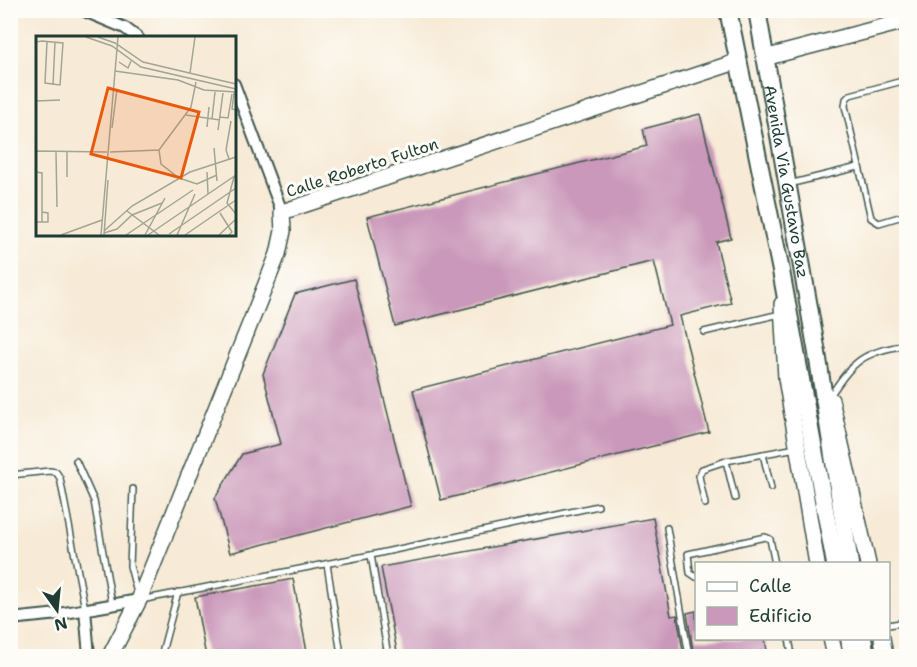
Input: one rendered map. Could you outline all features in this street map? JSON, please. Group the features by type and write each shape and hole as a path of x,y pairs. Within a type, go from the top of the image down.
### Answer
{"main road":[{"name":"Avenida Via Gustavo Baz","path":"728,10 781,271 835,562"},
{"name":"Avenida Via Gustavo Baz","path":"757,10 817,352 850,562"},
{"path":"764,58 906,21"},
{"name":"Calle Roberto Fulton","path":"110,657 139,600 278,254 284,231 282,212 739,62"},
{"name":"Avenida Via Gustavo Baz","path":"781,271 786,378 796,448 818,562"},
{"name":"Avenida Via Gustavo Baz","path":"817,352 830,396 868,562"},
{"path":"831,640 835,657"},
{"path":"849,640 852,657"},
{"path":"862,640 866,657"},
{"path":"882,640 885,657"}],"street":[{"path":"82,10 125,28 135,36"},
{"path":"236,89 282,212"},
{"path":"10,619 139,600"},
{"path":"85,609 90,657"}],"lane":[{"path":"906,80 846,99 845,106 858,166 874,222 906,215"},
{"path":"787,184 858,166"},
{"path":"704,332 782,313"},
{"path":"830,396 849,368 863,356 906,345"},
{"path":"705,504 699,472 726,461 796,448"},
{"path":"763,453 771,488"},
{"path":"76,461 94,501 112,605"},
{"path":"726,461 735,498"},
{"path":"10,475 50,471 56,472 60,478 85,609"},
{"path":"133,489 130,566 139,600 371,555 598,506"},
{"path":"667,528 689,657"},
{"path":"695,576 690,573 688,554 765,537 770,539 775,562"},
{"path":"371,555 388,657"},
{"path":"327,564 340,648"},
{"path":"161,657 178,592"},
{"path":"890,625 906,622"},
{"path":"789,640 792,657"}],"building":[{"path":"700,114 731,238 716,242 731,303 680,316 709,432 441,500 413,390 670,325 654,261 395,326 367,217 647,146 643,129"},
{"path":"354,279 411,506 230,553 215,498 242,454 281,444 263,374 295,294"},
{"path":"653,518 671,616 677,615 684,657 398,657 381,567"},
{"path":"293,579 308,657 206,657 195,597"},
{"path":"695,611 695,640 765,640 768,657 694,657 687,613"}]}
